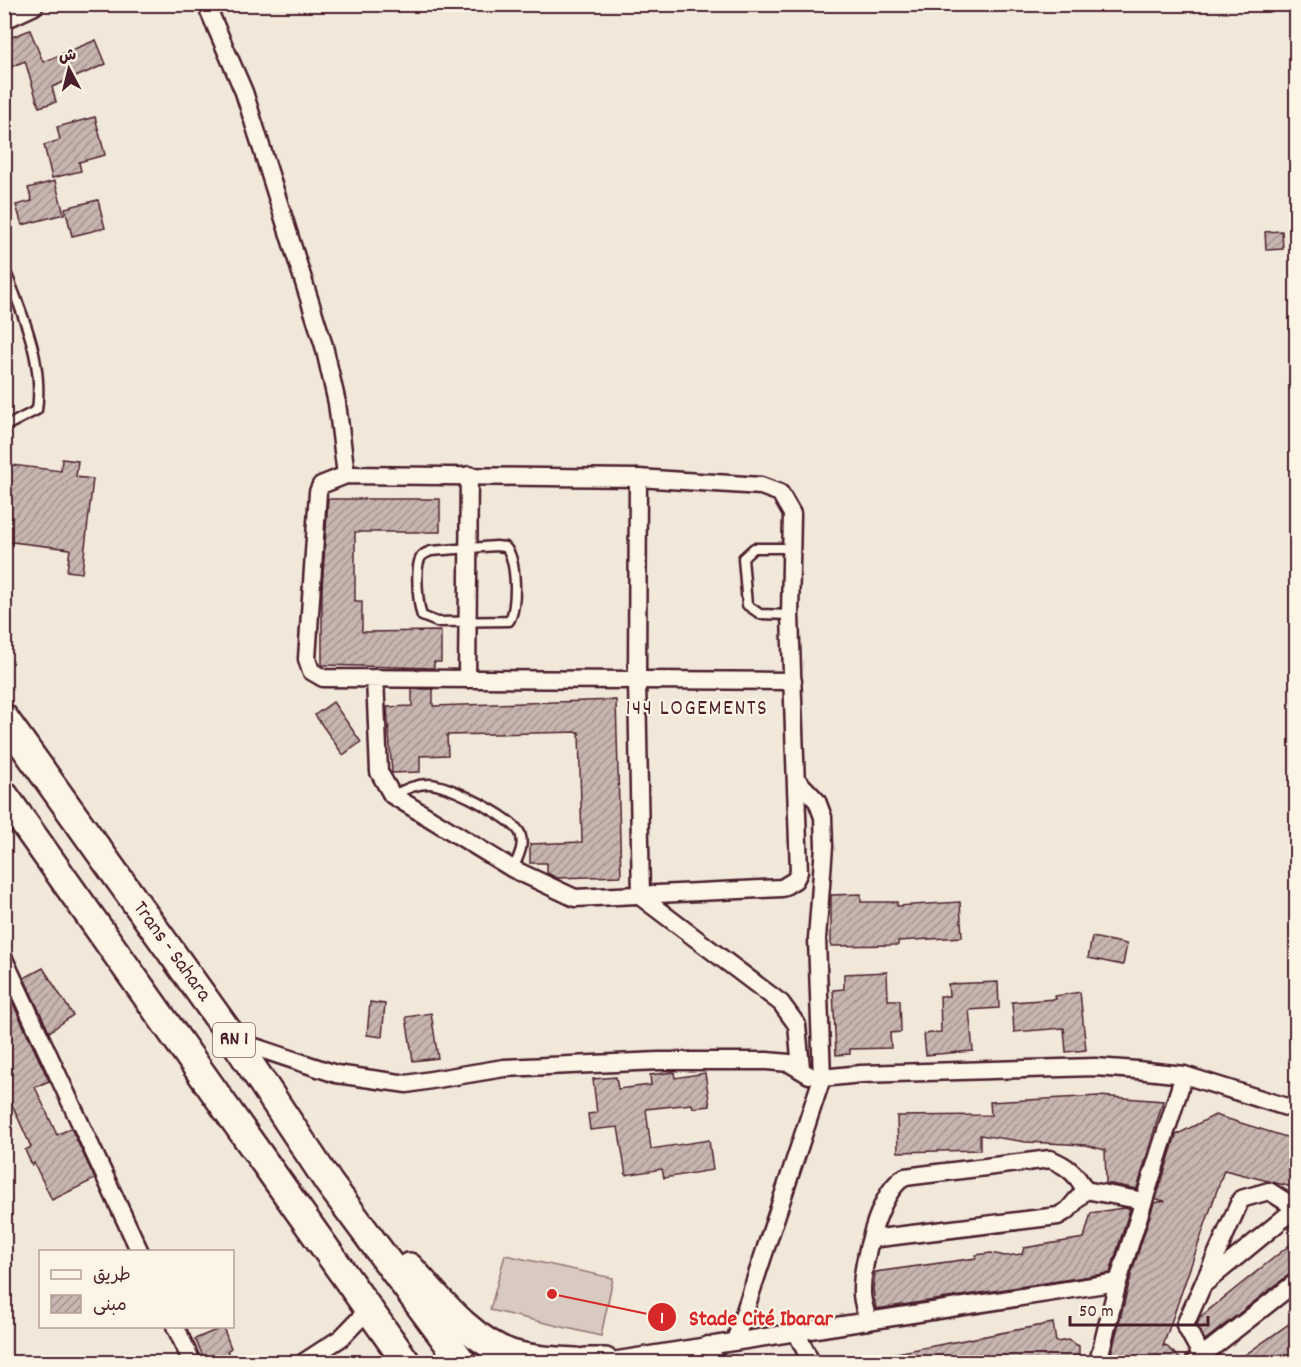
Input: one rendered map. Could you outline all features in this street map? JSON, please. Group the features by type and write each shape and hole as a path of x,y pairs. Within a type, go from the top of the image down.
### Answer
{"highway":[{"name":"Trans - Sahara","path":"4,718 234,1040 329,1183 462,1362"},
{"name":"RN 1","path":"4,795 406,1362"},
{"path":"329,1183 456,1316 487,1342 506,1362"},
{"path":"487,1342 510,1353 544,1361 576,1362"},
{"path":"586,1362 604,1362"}],"main road":[{"path":"4,17 32,4"}],"street":[{"path":"206,4 244,92 324,346 337,403 346,475"},
{"path":"375,678 379,772 392,795 513,868 575,898 641,897 782,888 795,880 800,872 797,780 793,681 790,615 792,514 780,493 761,486 638,478 346,475 321,484 318,492 307,659 311,671 323,678 375,678 793,681"},
{"path":"467,679 469,475"},
{"path":"638,478 637,680 641,897"},
{"path":"735,1341 819,1083 818,939 824,846 823,817 817,801 797,780"},
{"path":"641,897 781,1003 796,1025 801,1068"},
{"path":"4,959 140,1250"},
{"path":"234,1040 336,1074 407,1084 504,1068 767,1061 789,1063 801,1068 819,1083"},
{"path":"819,1083 861,1074 1095,1067 1184,1075 1296,1110"},
{"path":"1098,1362 1118,1282 1184,1075"},
{"path":"868,1321 862,1294 864,1257 890,1188 905,1177 1050,1159 1066,1165 1078,1177 1085,1190"},
{"path":"1085,1190 1144,1201"},
{"path":"871,1239 1058,1216 1068,1210 1085,1190"},
{"path":"1204,1284 1296,1208 1269,1191 1241,1199 1185,1325 1198,1359 1296,1282"},
{"path":"604,1362 1118,1282"},
{"path":"304,1362 341,1338 368,1310"},
{"path":"176,1328 192,1362"},
{"path":"796,1332 811,1362"},
{"path":"708,1345 716,1362"}],"lane":[{"path":"4,267 31,339 41,386 37,411 4,427"},
{"path":"496,546 510,551 513,558 514,607 513,616 503,623 437,622 422,616 418,607 418,562 422,555 431,551 467,549 496,546"},
{"path":"790,615 760,614 747,605 743,558 754,548 791,548"},
{"path":"392,795 416,785 439,784 511,821 520,833 523,846 513,868"}],"shaded area":[{"path":"505,1255 613,1278 601,1336 490,1310"}],"building":[{"path":"30,30 43,62 96,40 106,64 52,87 56,102 39,107 25,61 4,70 4,40"},
{"path":"95,117 105,155 79,162 81,171 52,178 44,145 60,140 57,127"},
{"path":"55,181 64,214 22,225 16,205 32,201 28,188"},
{"path":"98,200 105,228 72,236 65,208"},
{"path":"1282,231 1283,249 1266,250 1265,232"},
{"path":"62,459 78,461 76,477 93,479 82,573 67,571 70,549 4,541 4,464 61,471"},
{"path":"328,499 440,499 440,532 355,532 355,601 362,601 362,632 441,631 441,662 434,662 434,668 322,665 322,589"},
{"path":"412,689 433,689 433,706 616,700 621,876 557,878 547,873 547,863 530,863 530,844 582,842 579,732 447,735 448,755 420,756 420,772 392,773 387,707 412,706"},
{"path":"333,702 361,742 343,755 315,715"},
{"path":"861,894 861,902 897,902 897,906 960,902 962,937 898,941 898,945 831,946 831,895"},
{"path":"1092,937 1127,944 1123,965 1088,958"},
{"path":"43,968 73,1015 49,1032 24,978"},
{"path":"887,972 888,1000 900,1000 901,1032 890,1033 891,1048 850,1049 850,1054 836,1055 833,990 844,989 844,974"},
{"path":"998,982 999,1008 969,1010 973,1051 926,1055 924,1034 941,1032 940,996 949,996 948,984"},
{"path":"1080,992 1086,1050 1066,1052 1064,1028 1014,1032 1012,1002 1056,999 1055,996"},
{"path":"8,993 49,1081 35,1087 57,1135 71,1128 95,1179 52,1200 25,1150 31,1147 9,1098 4,1100 4,995"},
{"path":"370,1002 385,1004 382,1037 367,1035"},
{"path":"431,1013 438,1058 413,1061 406,1017"},
{"path":"674,1072 675,1078 705,1073 710,1106 693,1108 692,1104 646,1109 651,1149 709,1140 713,1170 664,1178 662,1169 626,1175 618,1127 590,1130 588,1114 597,1113 593,1079 616,1077 618,1089 651,1085 650,1075"},
{"path":"1099,1096 1163,1101 1137,1189 1106,1183 1105,1150 1086,1145 1026,1142 980,1135 980,1150 898,1152 897,1116 991,1115 990,1102"},
{"path":"1215,1115 1296,1140 1296,1188 1224,1170 1163,1346 1165,1345 1184,1362 1109,1362 1132,1272 1154,1203 1165,1201 1156,1199 1176,1135"},
{"path":"1130,1209 1110,1273 876,1309 873,1290 875,1272 976,1258 976,1255 991,1253 1005,1256 1022,1254 1024,1248 1084,1238 1091,1213"},
{"path":"1296,1240 1296,1272 1290,1274 1205,1340 1197,1325 1200,1317"},
{"path":"1296,1319 1296,1358 1290,1362 1235,1362"},
{"path":"1053,1323 1056,1342 1068,1340 1079,1346 1079,1362 887,1362 886,1355"},
{"path":"223,1328 231,1348 227,1351 234,1362 206,1362 195,1339"}],"place":[{"name":"Stade Cité Ibarar","path":"552,1294"}],"district":[{"name":"144 LOGEMENTS","path":"697,709"}]}
